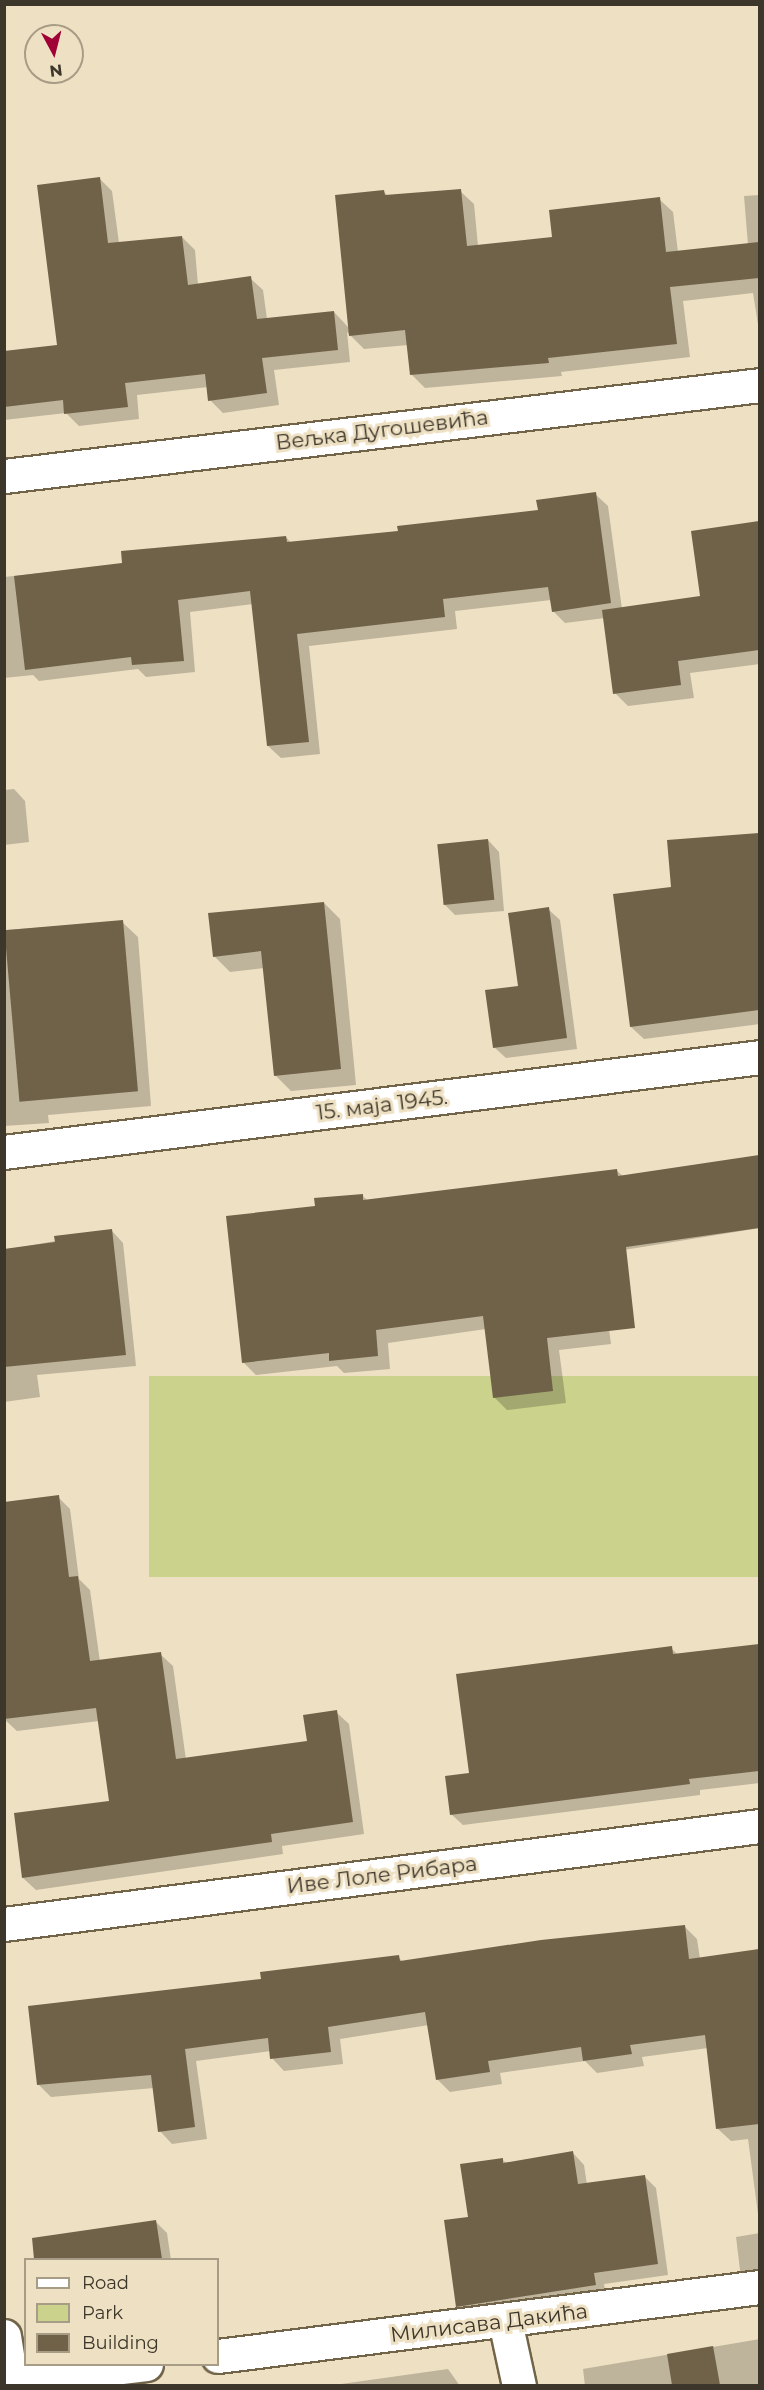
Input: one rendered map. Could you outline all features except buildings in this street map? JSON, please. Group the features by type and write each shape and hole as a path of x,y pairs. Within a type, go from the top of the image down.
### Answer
{"street":[{"name":"Вељка Дугошевића","path":"4,476 759,385"},
{"name":"15. маја 1945.","path":"4,1152 759,1057"},
{"name":"Иве Лоле Рибара","path":"4,1924 759,1826"},
{"name":"Милисава Дакића","path":"219,2356 759,2287"},
{"path":"505,2321 519,2385"},
{"path":"4,2336 9,2382 131,2366"}],"green space":[{"path":"149,1376 759,1376 759,1577 149,1577"}]}
